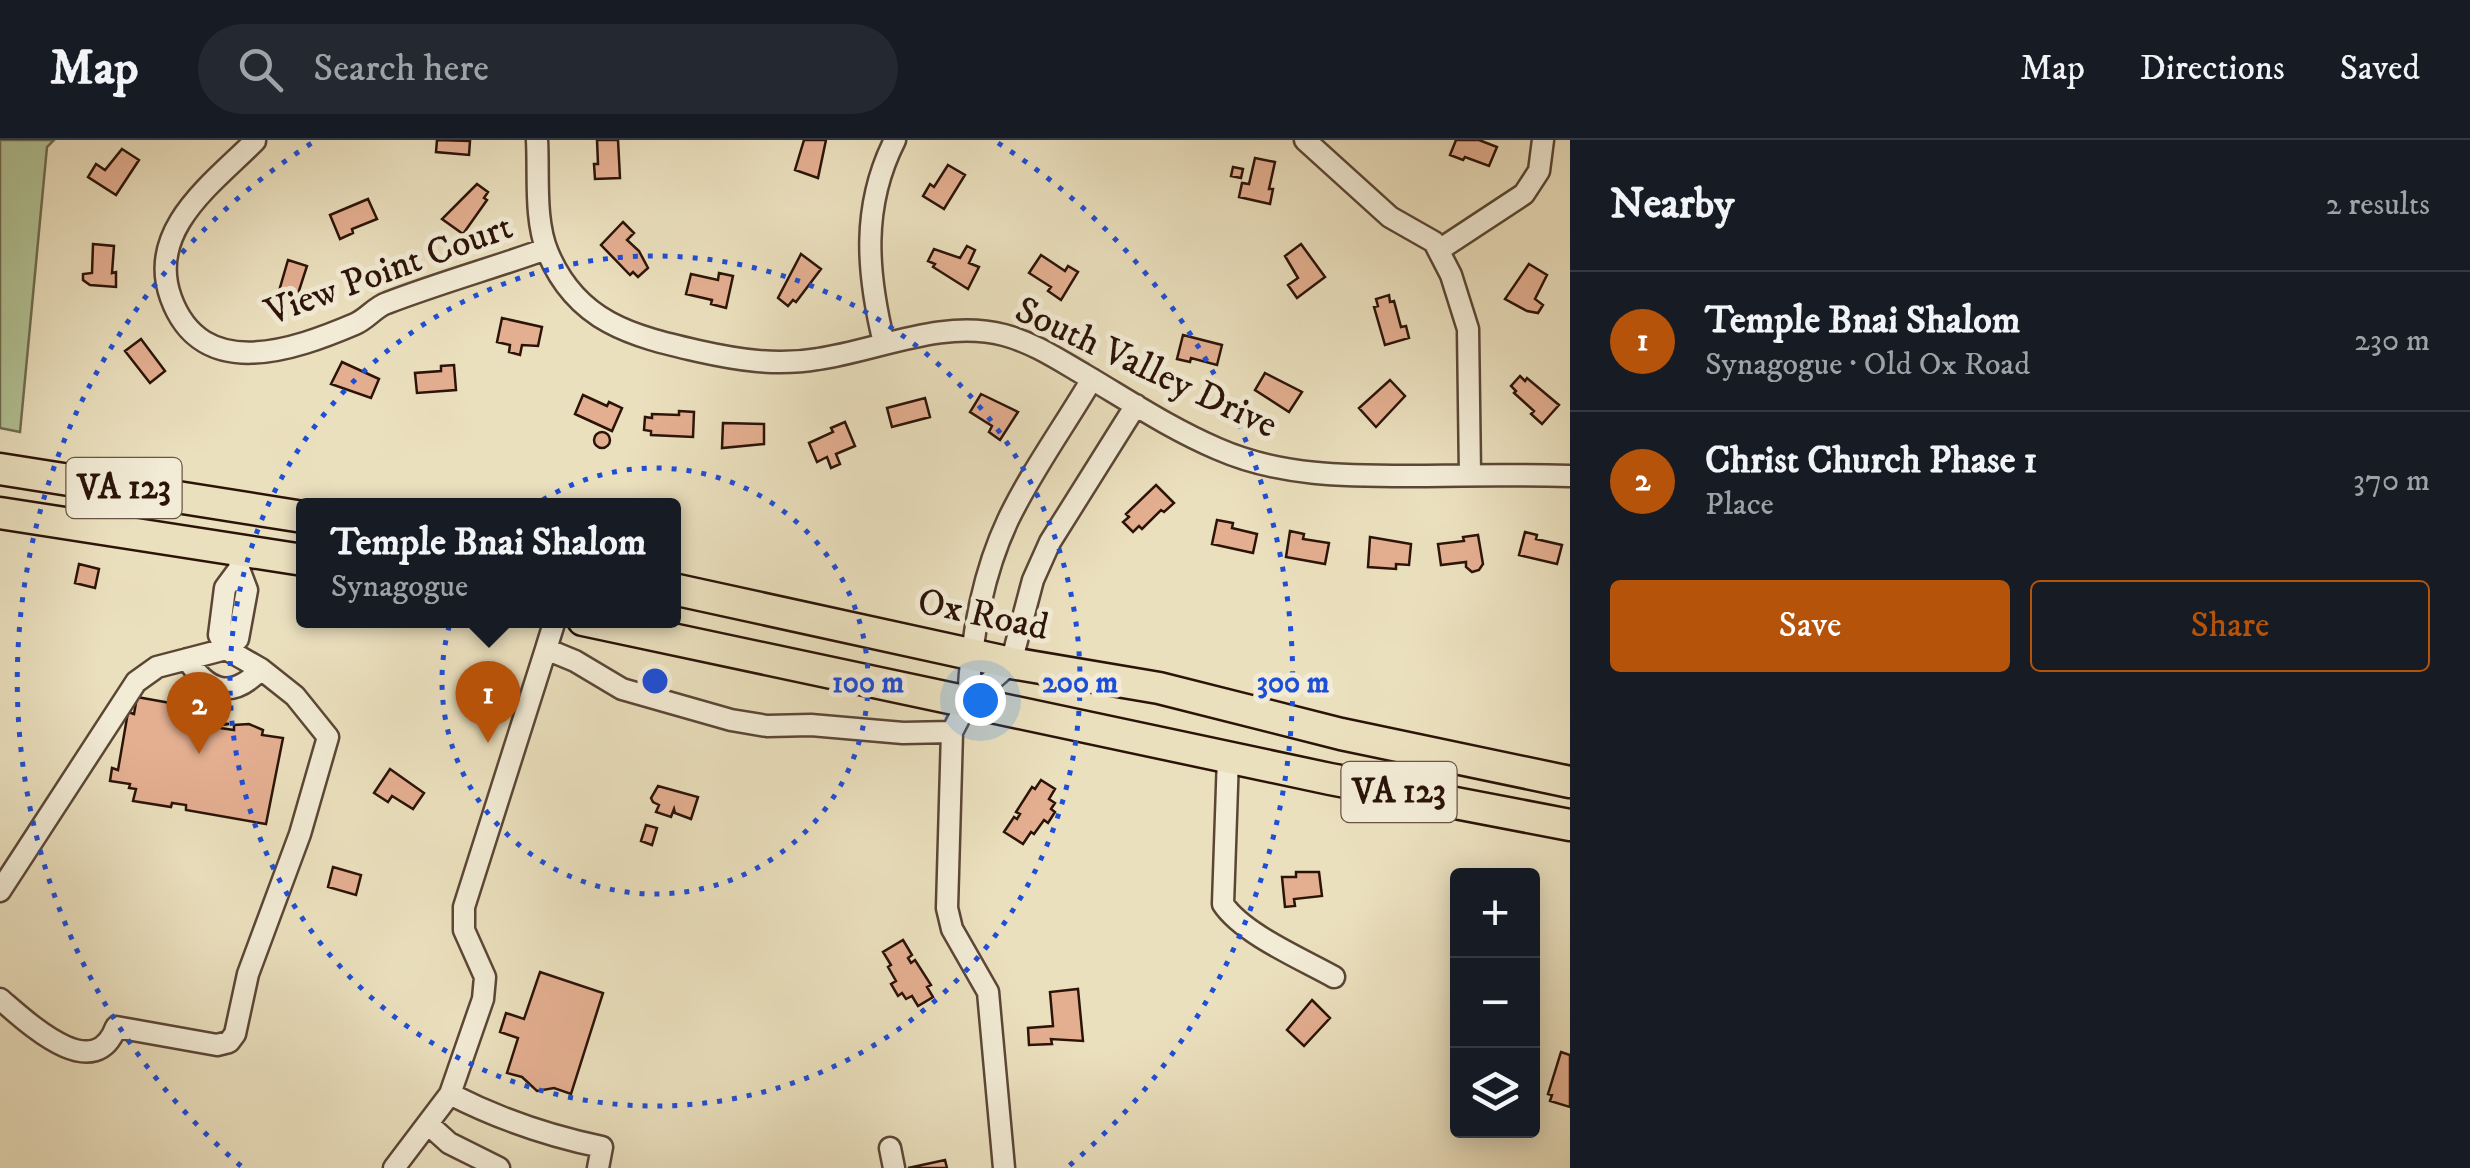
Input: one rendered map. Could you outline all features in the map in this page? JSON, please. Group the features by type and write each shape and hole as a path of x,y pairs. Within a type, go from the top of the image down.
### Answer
{"highway":[{"name":"VA 123","path":"0,469 296,516"},
{"path":"240,560 248,508"},
{"name":"VA 123","path":"0,513 240,560 296,560"},
{"name":"Ox Road","path":"681,591 1011,663 1158,688 1341,734 1570,782"},
{"name":"VA 123","path":"622,628 1570,826"}],"street":[{"name":"View Point Court","path":"254,140 185,212 168,247 166,282 174,306 194,332 216,347 248,355 271,352 354,324 382,304 546,249"},
{"name":"South Valley Drive","path":"537,140 546,249 559,274 585,306 616,328 646,339 737,360 774,363 820,359 954,331 1002,334 1045,351 1215,448 1272,467 1353,476 1570,476"},
{"path":"884,344 870,270 870,222 882,171 896,140"},
{"path":"1305,140 1390,217 1429,238 1438,250 1457,289 1468,329 1470,476"},
{"path":"1438,250 1524,194 1538,171 1543,140"},
{"path":"968,701 970,654 991,566 1009,519 1092,379"},
{"path":"1004,1168 988,992 952,929 946,908 952,732 968,701 1011,663 1033,580 1050,542 1136,405"},
{"path":"0,890 136,682 156,667 226,648 238,639 248,590 240,560"},
{"path":"394,1168 450,1094 485,987 482,968 464,930 464,907 553,628"},
{"path":"0,999 51,1041 85,1052 112,1040 116,1028 216,1045 228,1042 235,1034 248,974 300,834 328,737 296,696 261,668 226,648"},
{"path":"546,649 574,660 622,690 731,720 767,726 952,732"},
{"path":"187,659 198,677 212,687 230,688 250,680 261,668"},
{"path":"1228,757 1223,904 1245,926 1334,977"},
{"path":"450,1094 488,1114 554,1137 602,1146 598,1168"},
{"path":"428,1124 449,1143 499,1168"}],"green space":[{"path":"0,140 54,140 47,147 20,432 0,428"}],"building":[{"path":"437,140 470,141 469,155 436,152"},
{"path":"597,140 618,140 620,178 595,179"},
{"path":"804,140 826,140 818,178 795,170"},
{"path":"1456,140 1479,140 1497,147 1489,166 1450,155"},
{"path":"122,149 139,160 116,195 88,177 96,164 105,170"},
{"path":"1255,158 1275,162 1270,204 1239,197 1242,183 1249,184"},
{"path":"948,165 965,175 944,209 923,196"},
{"path":"1233,167 1243,169 1241,178 1231,176"},
{"path":"477,184 488,192 484,198 487,200 463,234 442,219"},
{"path":"368,199 377,219 352,229 353,233 340,239 330,215"},
{"path":"623,222 634,233 627,240 648,268 638,277 633,272 630,275 601,245"},
{"path":"93,244 114,246 112,273 116,272 116,287 90,285 83,280 83,274 92,273"},
{"path":"1301,244 1325,277 1297,298 1288,285 1298,278 1285,256"},
{"path":"967,246 975,250 969,263 979,267 968,289 928,261 934,249 960,258"},
{"path":"801,254 821,269 796,302 793,300 788,306 778,298"},
{"path":"1041,255 1065,271 1068,266 1078,272 1061,300 1048,291 1051,287 1029,273"},
{"path":"288,260 307,266 295,303 277,298"},
{"path":"1529,264 1547,275 1535,299 1543,305 1538,313 1505,299"},
{"path":"719,273 733,276 726,308 686,294 691,274 718,280"},
{"path":"1389,295 1409,338 1385,345 1374,307 1378,306 1376,299"},
{"path":"502,318 542,327 538,346 522,345 520,355 509,352 510,345 497,342"},
{"path":"1183,335 1222,345 1217,365 1191,358 1190,362 1177,359"},
{"path":"141,339 165,371 150,383 125,351"},
{"path":"342,362 379,379 371,398 331,384"},
{"path":"454,365 456,390 417,393 415,373 441,371 441,366"},
{"path":"1265,373 1302,392 1289,412 1255,390"},
{"path":"1520,376 1559,405 1542,424 1514,393 1511,386"},
{"path":"1390,380 1405,396 1376,427 1359,408"},
{"path":"981,394 1018,412 1000,440 989,432 992,426 970,412"},
{"path":"583,395 622,408 612,431 575,414"},
{"path":"925,398 930,417 892,427 887,408"},
{"path":"679,411 694,412 693,437 651,435 651,431 644,430 645,417 679,415"},
{"path":"845,422 855,446 836,454 840,464 831,468 827,457 817,462 809,443"},
{"path":"723,423 764,424 764,444 722,448"},
{"path":"602,432 610,440 602,448 594,440"},
{"path":"1156,485 1174,503 1133,532 1123,522 1129,517 1126,514"},
{"path":"1217,520 1257,534 1253,553 1212,544"},
{"path":"1290,531 1304,534 1303,539 1329,543 1325,564 1286,557"},
{"path":"1525,532 1562,545 1557,564 1519,555"},
{"path":"1478,535 1483,564 1479,570 1472,572 1466,562 1441,565 1438,544"},
{"path":"1370,537 1411,544 1409,565 1396,564 1396,569 1368,567"},
{"path":"79,564 99,569 95,588 75,583"},
{"path":"137,697 176,704 175,709 194,712 192,723 200,724 199,719 204,716 220,718 219,723 229,724 220,728 234,730 234,725 249,724 263,730 262,735 283,738 266,824 186,810 186,805 172,803 171,807 133,801 136,789 129,788 130,784 110,781 112,768 118,770 128,712 134,714"},
{"path":"390,769 424,793 413,809 392,796 388,802 374,793"},
{"path":"1041,780 1055,789 1049,799 1055,803 1051,809 1055,812 1023,844 1004,832 1014,817 1017,819 1020,814 1016,812 1032,787 1035,789"},
{"path":"658,786 698,797 691,819 674,809 671,817 656,812 659,805 651,798"},
{"path":"646,825 657,828 652,845 641,841"},
{"path":"333,867 361,875 356,895 328,887"},
{"path":"1296,872 1319,872 1322,896 1294,899 1295,906 1285,907 1282,877 1296,877"},
{"path":"903,940 912,955 908,958 911,963 915,960 931,985 927,987 933,997 918,1006 912,996 898,996 891,984 896,981 888,967 891,965 883,952"},
{"path":"540,972 603,993 571,1094 554,1088 537,1091 522,1077 507,1073 518,1038 500,1032 506,1013 524,1019"},
{"path":"1078,989 1083,1041 1051,1039 1052,1044 1029,1045 1028,1028 1053,1026 1050,992"},
{"path":"1312,1000 1330,1018 1304,1046 1287,1030"},
{"path":"1561,1052 1570,1055 1570,1107 1550,1101 1552,1095 1548,1094"},
{"path":"945,1160 947,1168 908,1168"}],"place":[{"name":"Temple Bnai Shalom","path":"488,743"},
{"name":"Christ Church Phase 1","path":"199,754"}]}
